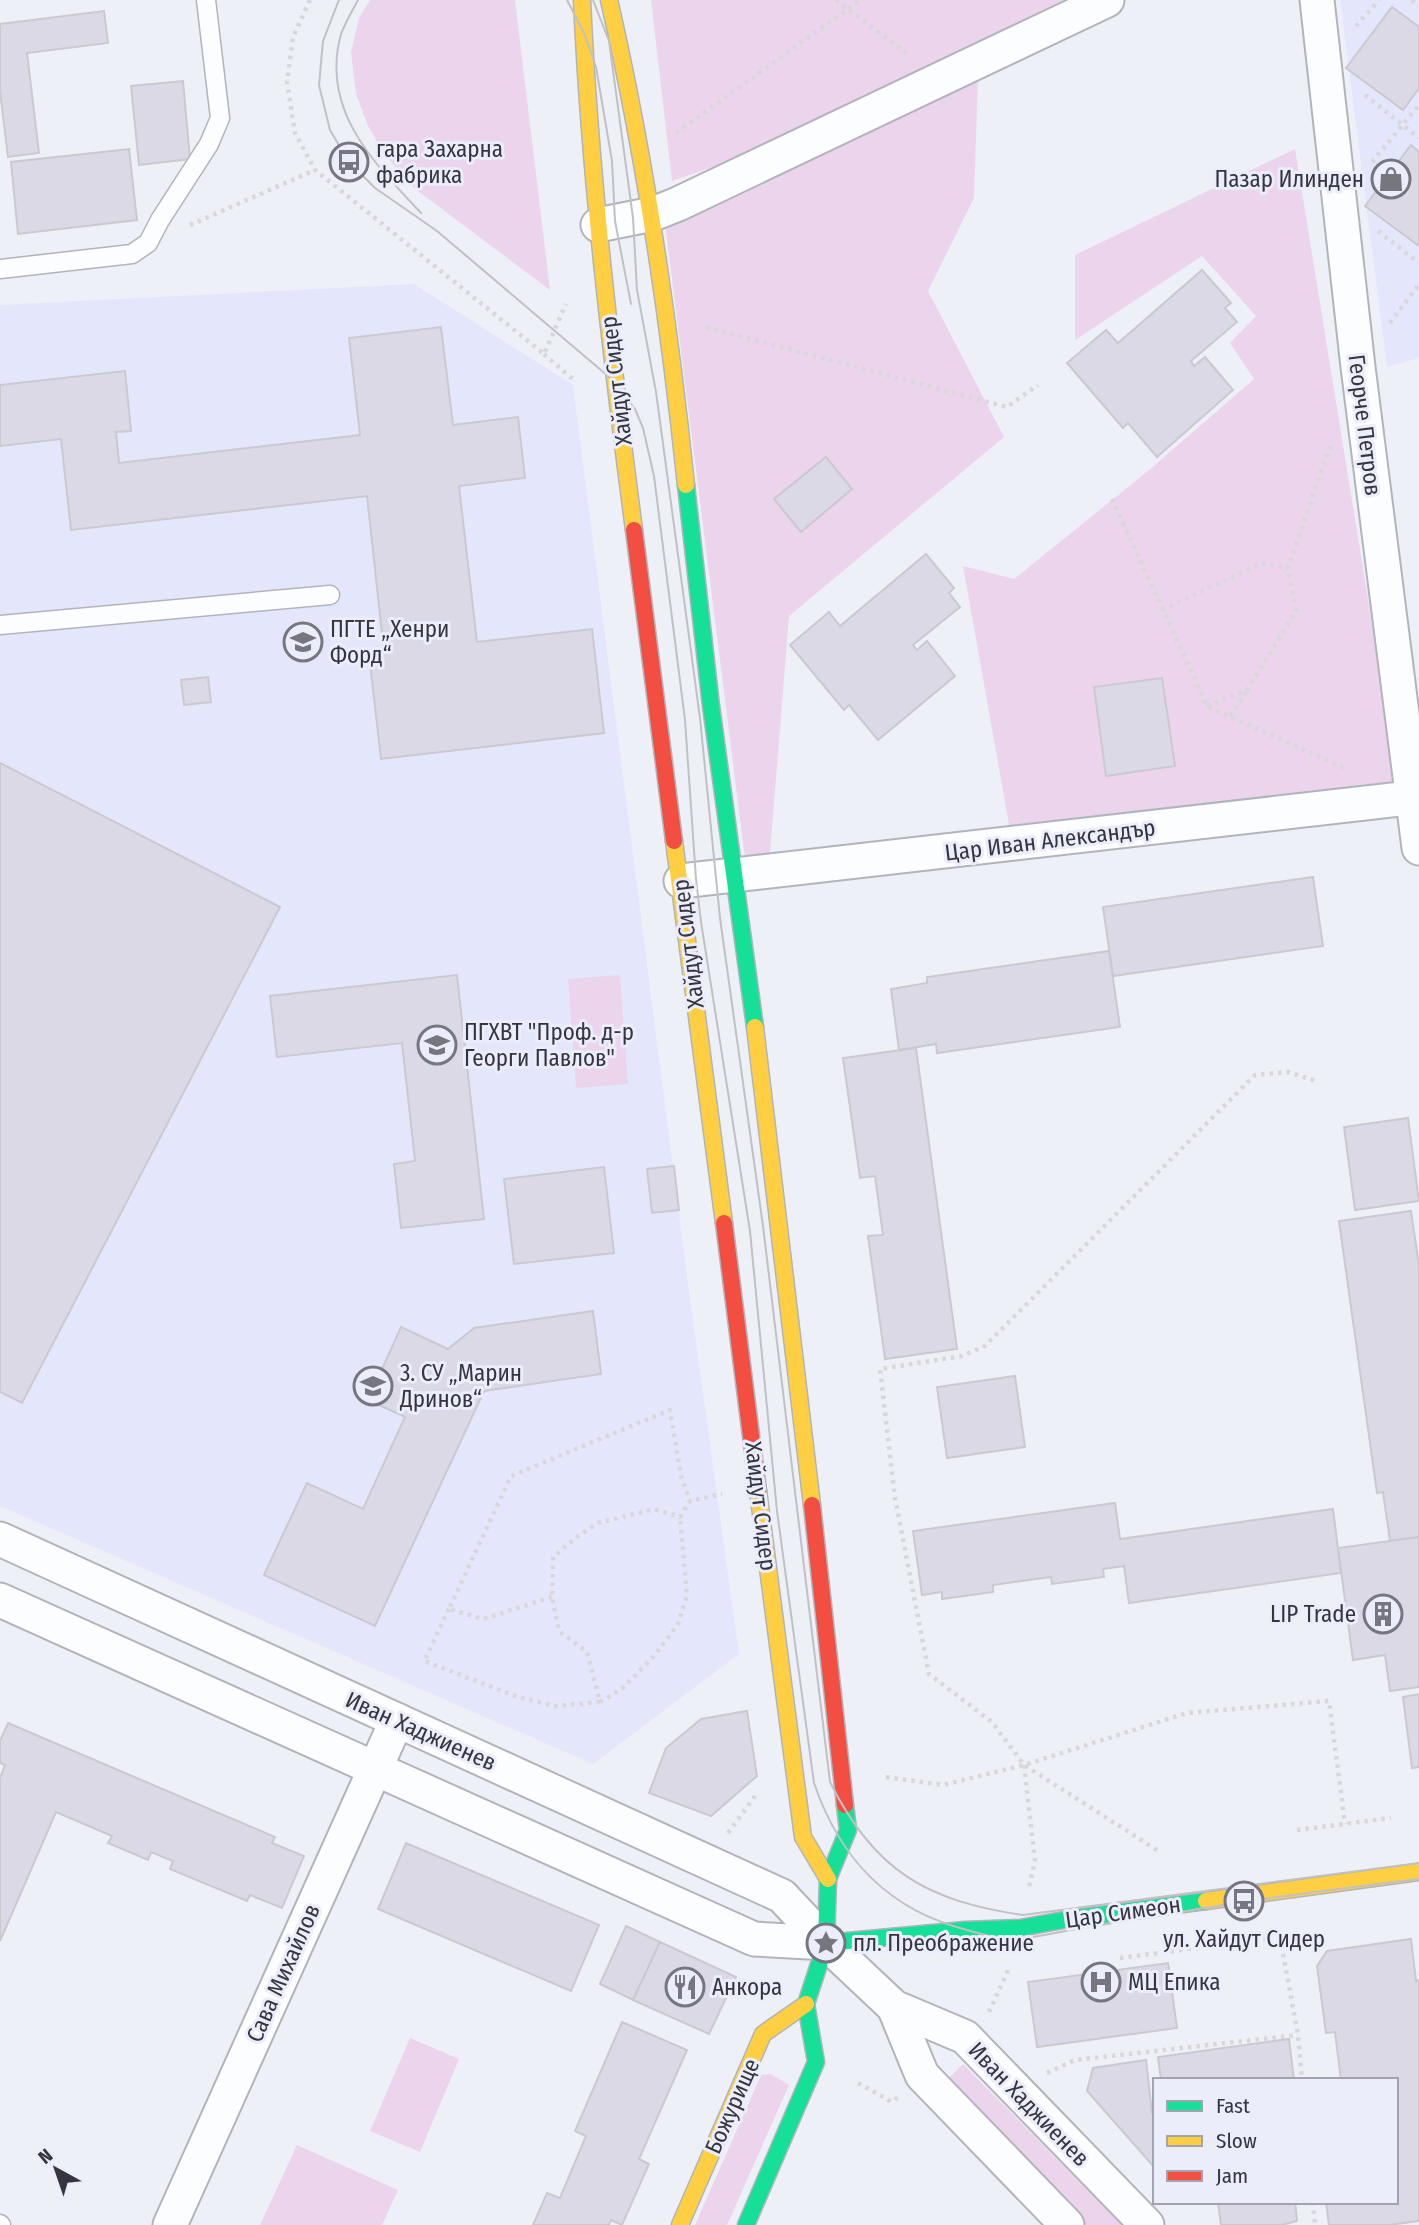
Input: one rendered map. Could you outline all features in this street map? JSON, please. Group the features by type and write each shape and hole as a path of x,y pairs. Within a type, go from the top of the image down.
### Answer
{"street":[{"name":"Хайдут Сидер","path":"582,0 598,225 617,396 803,1837 828,1879"},
{"path":"609,0 653,214 663,285 711,710 735,876 848,1830 828,1879 826,1943 806,2004 816,2062 746,2225"},
{"path":"598,225 653,214 1107,0"},
{"name":"Георче Петров","path":"1317,0 1358,367 1416,798 1419,848"},
{"name":"Цар Иван Александър","path":"681,881 1416,798"},
{"name":"Иван Хаджиенев","path":"0,1539 782,1896 826,1943 894,2007 965,2037 1147,2225"},
{"path":"0,1600 754,1939 826,1943"},
{"name":"Сава Михайлов","path":"170,2225 397,1720"},
{"name":"Цар Симеон","path":"826,1943 1020,1927 1419,1872"},
{"name":"Божурище","path":"680,2225 763,2034 806,2004"},
{"name":"Иван Хаджиенев","path":"894,2007 922,2076 1067,2225"}],"lane":[{"path":"0,269 132,254 148,243 209,144 220,118 206,0"},
{"path":"0,625 330,595"}],"path":[{"path":"310,0 293,37 286,82 295,133 314,170 544,354 580,386"},
{"path":"836,0 915,60"},
{"path":"674,134 860,0"},
{"path":"1412,0 1419,6"},
{"path":"1324,62 1419,138"},
{"path":"1340,201 1419,105"},
{"path":"148,243 314,170"},
{"path":"544,354 568,299"},
{"path":"699,325 1007,407 1038,385"},
{"path":"1230,716 1296,611 1288,568 1332,442"},
{"path":"1112,499 1207,706 1352,771"},
{"path":"1163,610 1261,564 1288,568"},
{"path":"1207,706 1247,690"},
{"path":"1157,1850 1024,1765 992,1722 929,1674 895,1498 880,1369 962,1356 985,1346 1255,1075 1288,1072 1316,1081"},
{"path":"690,1501 681,1476 670,1410 511,1476 424,1661 519,1697 555,1706 600,1702 623,1688 656,1654 678,1624 687,1595 680,1517 690,1501 726,1493"},
{"path":"600,1702 587,1652 559,1632 552,1597 553,1557 598,1523 654,1509 680,1517"},
{"path":"449,1609 483,1619 552,1597"},
{"path":"886,1777 943,1785 1024,1765 1187,1713 1329,1701 1345,1824"},
{"path":"1024,1765 1035,1861 1028,1893"},
{"path":"724,1840 762,1787"},
{"path":"1297,1830 1391,1818"},
{"path":"1280,1937 1298,2035 1302,2078"},
{"path":"1120,1958 1267,1939"},
{"path":"987,2017 1012,1962"},
{"path":"1015,2089 1074,2060 1298,2035"},
{"path":"858,2083 892,2102"},
{"path":"1313,2204 1315,2225"}],"shaded area":[{"path":"370,0 515,0 550,290 414,188 386,156 368,126 356,94 351,52 359,18"},
{"path":"651,0 1063,0 739,158 672,181"},
{"name":"Пазар Илинден","path":"1340,0 1419,0 1419,358 1387,367"},
{"path":"978,75 974,198 928,291 1004,437 789,616 770,853 745,858 665,224"},
{"path":"1295,149 1398,784 1010,830 963,566 1014,579 1148,471 1254,379 1230,343 1256,316 1202,256 1075,340 1075,255"},
{"path":"414,284 573,385 687,1277 739,1654 593,1764 0,1506 0,305"},
{"path":"620,975 628,1084 576,1088 568,979"},
{"path":"410,2038 459,2059 420,2152 370,2131"},
{"path":"963,2064 1122,2225 1079,2225 941,2086"},
{"path":"771,2074 789,2085 727,2225 695,2225 761,2075"},
{"path":"297,2145 398,2190 382,2225 260,2225"}],"building":[{"path":"1392,7 1419,27 1419,88 1403,110 1346,68"},
{"path":"104,11 108,43 27,53 39,153 8,157 0,91 0,24"},
{"path":"183,81 190,159 139,165 131,86"},
{"path":"1411,145 1419,152 1419,246 1365,206"},
{"path":"129,149 137,220 18,234 11,162"},
{"path":"1202,270 1231,303 1225,308 1237,322 1191,361 1194,366 1205,357 1233,390 1157,457 1128,423 1123,428 1067,363 1106,330 1118,343"},
{"path":"441,327 453,425 518,417 525,478 459,486 477,642 592,629 604,733 381,759 369,654 384,652 367,496 71,530 61,439 0,446 0,385 125,371 131,431 116,432 119,463 360,435 349,338"},
{"path":"826,457 852,489 801,532 774,499"},
{"path":"926,554 954,588 949,593 960,607 913,645 917,650 927,641 955,676 878,740 849,705 844,710 790,645 829,612 840,626"},
{"path":"208,677 211,702 184,705 181,680"},
{"path":"1162,678 1175,766 1106,776 1094,687"},
{"path":"0,763 280,907 22,1403 0,1392"},
{"path":"1313,877 1323,946 1113,976 1103,907"},
{"path":"1109,951 1120,1027 937,1053 936,1044 899,1050 891,989 927,983 927,977"},
{"path":"457,975 484,1219 401,1228 394,1164 415,1161 402,1043 277,1057 270,996"},
{"path":"916,1048 957,1349 885,1359 868,1236 883,1235 875,1176 860,1178 843,1058"},
{"path":"1408,1118 1419,1201 1355,1210 1344,1127"},
{"path":"674,1166 679,1210 652,1213 647,1169"},
{"path":"604,1167 614,1253 514,1264 504,1179"},
{"path":"1411,1211 1419,1266 1419,1537 1390,1541 1383,1492 1377,1493 1339,1221"},
{"path":"593,1311 601,1374 484,1391 375,1626 264,1575 307,1483 363,1509 405,1417 368,1400 401,1327 448,1349 474,1328"},
{"path":"1015,1376 1025,1447 947,1458 937,1387"},
{"path":"1115,1503 1120,1539 1333,1509 1341,1573 1129,1603 1124,1566 1103,1569 1104,1577 1052,1584 1051,1577 993,1585 993,1592 942,1599 942,1592 922,1595 913,1531"},
{"name":"LIP Trade","path":"1419,1537 1419,1687 1390,1691 1385,1655 1353,1660 1338,1548"},
{"path":"1419,1694 1419,1767 1412,1768 1403,1697"},
{"path":"747,1711 757,1776 711,1816 649,1793 666,1748 701,1719"},
{"path":"8,1723 275,1837 272,1843 304,1856 282,1908 250,1895 247,1901 170,1869 173,1861 151,1852 148,1860 108,1843 112,1836 56,1812 0,1941 0,1778 5,1765 0,1763 0,1741"},
{"path":"406,1843 599,1925 571,1991 378,1909"},
{"path":"626,1926 660,1942 633,2000 600,1984"},
{"path":"1411,1939 1416,1981 1419,1980 1419,2221 1389,2225 1329,2225 1326,2204 1398,2204 1398,2078 1341,2078 1335,2032 1326,2033 1317,1966 1327,1951"},
{"path":"660,1942 736,1977 709,2034 633,2000"},
{"path":"1168,1963 1177,2028 1037,2047 1028,1982"},
{"path":"622,2022 687,2050 639,2159 649,2164 622,2225 611,2220 609,2225 533,2225 547,2193 560,2198 586,2136 575,2131"},
{"path":"1289,2039 1294,2078 1161,2078 1158,2057"},
{"path":"1146,2060 1153,2114 1153,2166 1087,2091 1093,2068"},
{"path":"1218,2204 1295,2204 1297,2221 1282,2225 1221,2225"}],"tram line":[{"path":"339,0 323,41 319,85 330,130 349,162 375,188 437,231 615,382 635,409 643,428 654,476 685,720 701,922 750,1231 777,1511 814,1783 838,1835 853,1858 871,1877 891,1895 913,1909 939,1921 1006,1939 1419,1879"},
{"path":"358,0 341,34 336,61 338,87 345,111 369,154 421,213"},
{"path":"567,0 584,33 596,67 612,161 615,221 631,304"},
{"path":"593,0 609,41 633,218 637,290 656,392 700,718 720,918 763,1226 830,1782 865,1838 885,1860 907,1877 959,1901 1023,1915 1419,1863"}],"traffic: fast":[{"path":"686,485 711,706 755,1027"},
{"path":"746,2225 816,2062 806,2004 826,1943 828,1879 848,1830 845,1805"},
{"path":"826,1943 965,1930 1020,1928 1206,1901"}],"traffic: slow":[{"path":"582,0 602,265 634,530"},
{"path":"609,0 655,241 686,485"},
{"path":"674,841 724,1223"},
{"path":"755,1027 812,1505"},
{"path":"758,1491 803,1837 828,1879"},
{"path":"1206,1901 1419,1872"},
{"path":"680,2225 763,2034 806,2004"}],"traffic: jam":[{"path":"634,530 674,841"},
{"path":"724,1223 758,1491"},
{"path":"812,1505 845,1805"}],"place":[{"name":"гара Захарна фабрика","path":"349,162"},
{"name":"Пазар Илинден","path":"1391,179"},
{"name":"ПГТЕ „Хенри Форд“","path":"303,642"},
{"name":"ПГХВТ \"Проф. д-р Георги Павлов\"","path":"437,1045"},
{"name":"3. СУ „Марин Дринов“","path":"373,1386"},
{"name":"LIP Trade","path":"1383,1614"},
{"name":"ул. Хайдут Сидер","path":"1244,1901"},
{"name":"пл. Преображение","path":"826,1943"},
{"name":"МЦ Епика","path":"1101,1982"},
{"name":"Анкора","path":"685,1987"}]}
